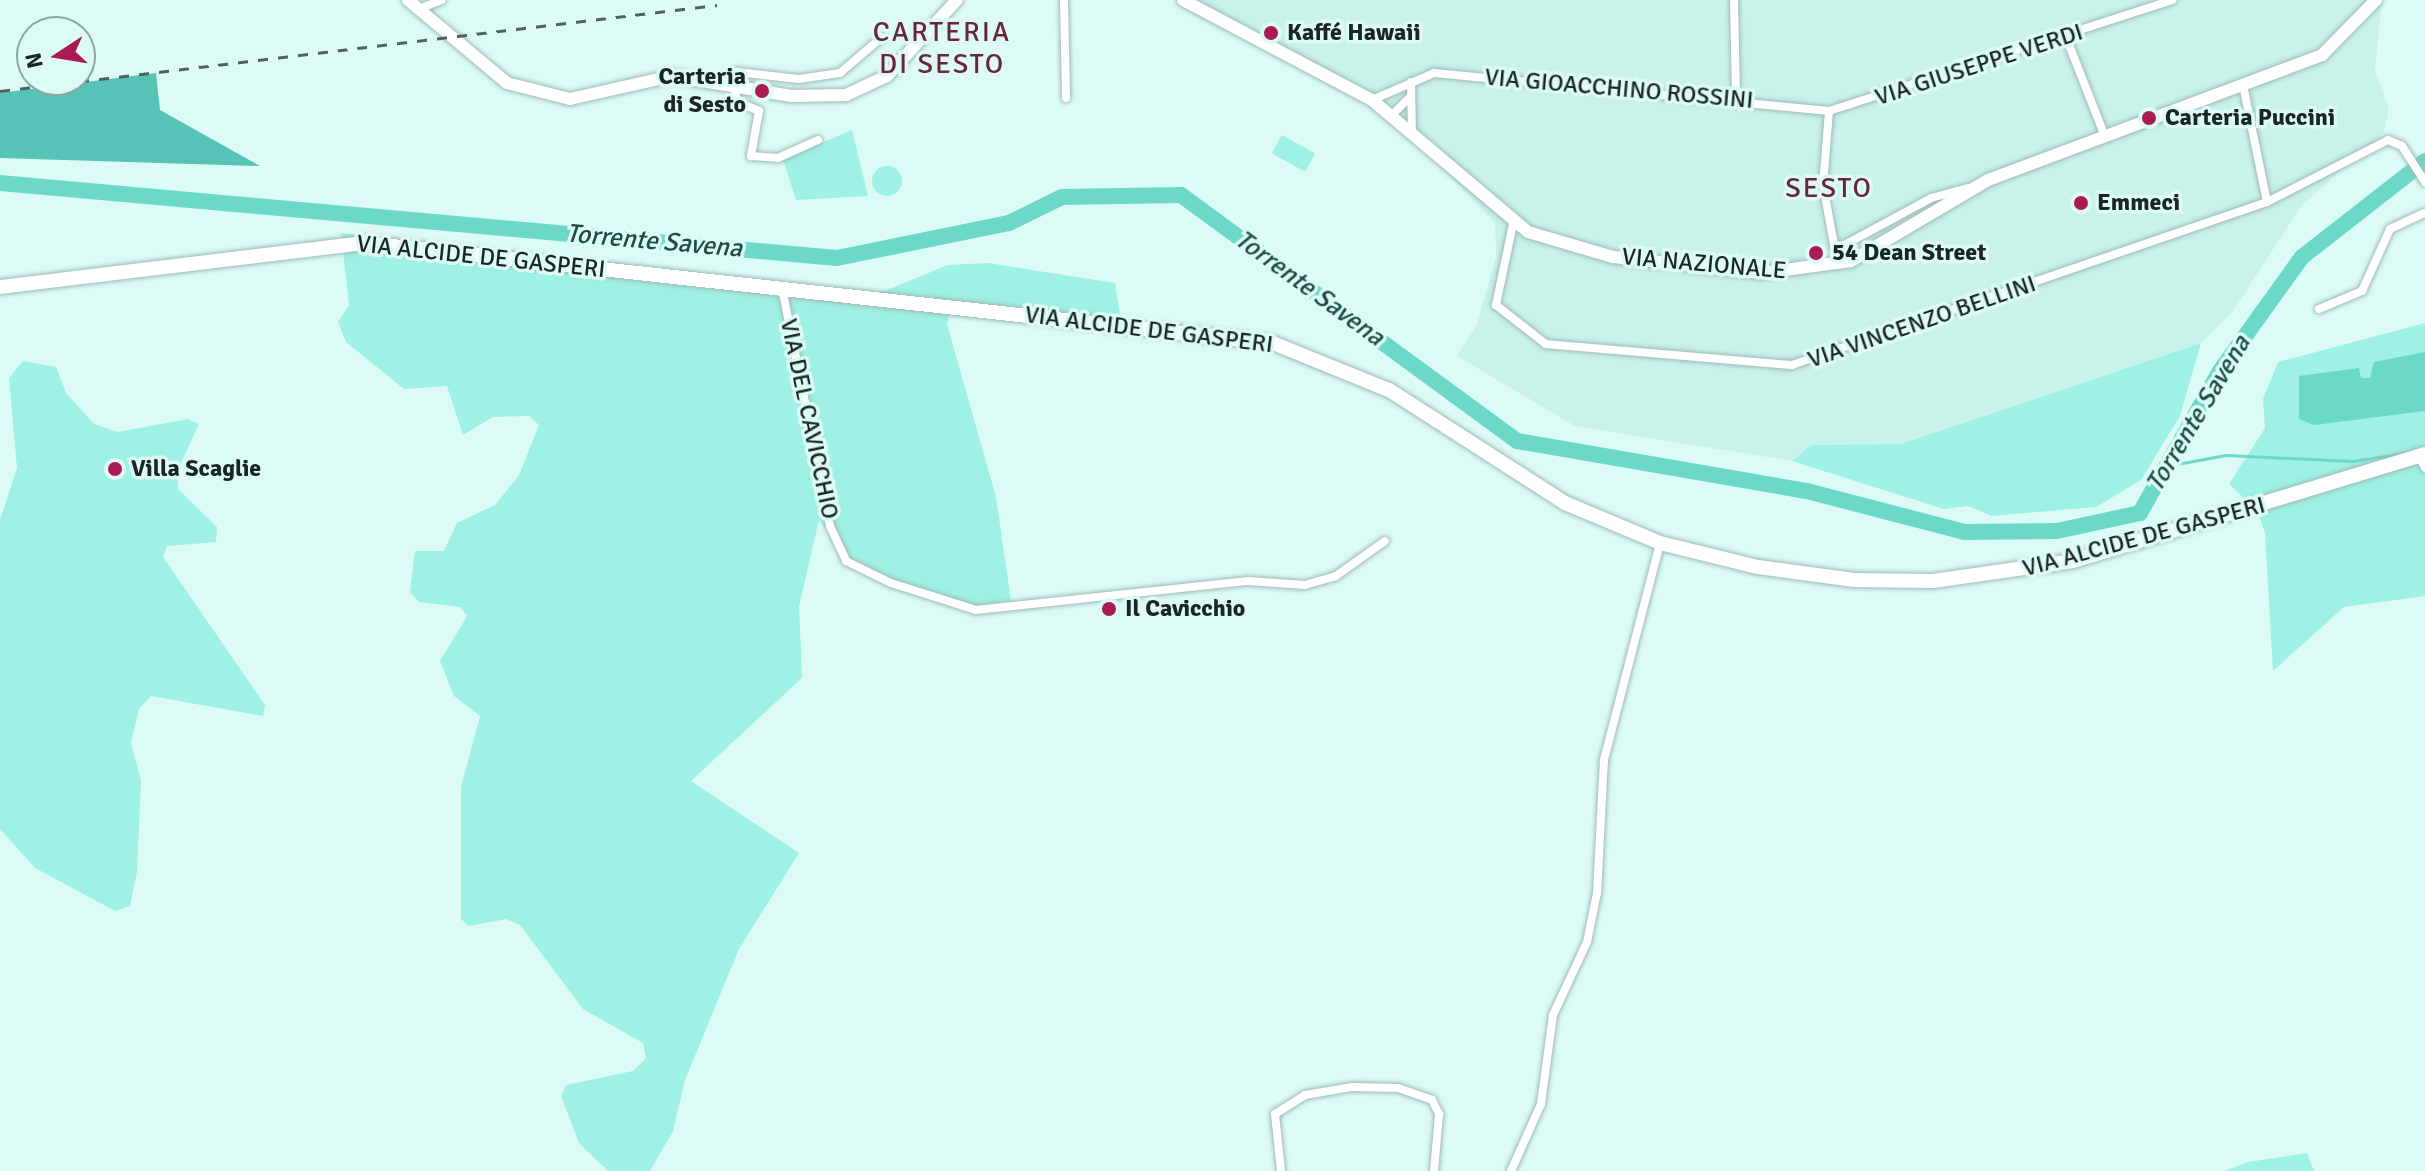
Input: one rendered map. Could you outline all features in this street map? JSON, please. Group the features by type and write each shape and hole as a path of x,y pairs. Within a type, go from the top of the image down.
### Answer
{"main road":[{"path":"408,0 421,8 482,65 535,95 578,99 672,76 804,98 859,91 887,76 957,0"},
{"name":"VIA NAZIONALE","path":"1183,0 1372,100 1513,224 1613,257 1722,270 1812,270 1865,255 1975,187 2104,134 2243,85 2333,49 2376,0"},
{"name":"VIA ALCIDE DE GASPERI","path":"0,287 365,243 1273,343 1389,390 1565,503 1660,543 1758,567 1854,580 2000,574 2187,529 2423,459"}],"street":[{"path":"421,8 442,0"},
{"path":"1064,0 1066,98"},
{"path":"1734,0 1736,98"},
{"name":"VIA GIUSEPPE VERDI","path":"1829,111 2173,0"},
{"path":"818,140 778,158 751,156 759,111 738,102 727,83 737,72 799,79 840,73 882,37"},
{"path":"2066,37 2104,134"},
{"name":"VIA GIOACCHINO ROSSINI","path":"1372,100 1399,91 1411,82 1434,73 1736,98 1829,111"},
{"path":"1411,82 1412,133"},
{"path":"2243,85 2267,202 2388,140 2402,146 2425,182"},
{"path":"1392,115 1399,91"},
{"path":"1392,115 1410,98"},
{"path":"1829,111 1823,185 1835,250 1931,198 1975,187"},
{"name":"VIA VINCENZO BELLINI","path":"1513,224 1496,305 1546,344 1792,365 2267,202"},
{"path":"2319,309 2362,291 2390,229 2425,213"},
{"name":"VIA DEL CAVICCHIO","path":"782,288 830,526 846,561 891,583 976,610 1248,581 1305,585 1336,576 1385,541"},
{"path":"1511,1171 1541,1104 1553,1015 1587,942 1597,893 1604,760 1660,543"},
{"path":"1281,1171 1275,1114 1286,1101 1352,1087 1398,1088 1432,1100 1439,1114 1434,1171"}],"shaded area":[{"path":"1178,0 2382,0 2375,70 2389,109 2384,132 2302,205 2233,311 2201,343 1901,444 1811,445 1792,461 1575,426 1457,356 1477,324 1496,257 1495,223 1428,153 1332,72"},
{"path":"156,73 160,110 260,166 0,158 0,93 16,91 16,96 96,96 96,81"},
{"path":"852,130 868,196 796,200 783,159"},
{"path":"1282,135 1315,153 1305,172 1272,153"},
{"path":"887,166 893,167 901,175 901,187 893,195 887,196 881,195 873,187 872,181 873,175 881,167"},
{"path":"341,233 872,296 948,265 988,263 1115,283 1122,327 950,312 947,324 996,497 1011,601 962,607 860,572 819,520 799,606 802,678 691,781 799,853 739,949 685,1080 673,1131 650,1171 608,1171 579,1143 561,1096 566,1085 633,1071 646,1058 643,1043 583,1009 520,925 506,919 469,926 461,919 461,787 480,716 454,696 440,661 467,616 460,607 419,602 410,592 415,551 444,551 457,523 495,505 519,475 539,425 529,416 493,417 463,435 447,386 404,389 346,342 338,322 349,305"},
{"path":"2425,323 2425,596 2344,607 2273,671 2265,533 2258,512 2229,484 2265,428 2263,399 2278,362"},
{"path":"2201,343 2180,416 2141,480 2096,507 1992,516 1968,506 1944,509 1792,461 1811,445 1901,444"},
{"path":"2425,352 2425,411 2314,425 2299,419 2299,376 2359,368 2361,378 2370,378 2374,362"},
{"path":"23,361 56,367 66,393 94,424 118,432 188,419 199,424 178,470 178,489 217,527 216,542 167,546 163,557 265,705 263,716 151,696 139,709 131,743 141,780 137,872 130,906 115,911 35,868 0,829 0,520 17,468 9,378"},
{"path":"2307,1153 2314,1171 2225,1171 2248,1162"}],"waterway":[{"name":"Torrente Savena","path":"0,183 837,258 1009,223 1062,197 1181,195 1517,441 1807,491 1964,532 2057,531 2140,513 2220,371 2302,257 2425,161"},
{"path":"2166,466 2226,455 2353,461 2416,451"}],"railway":[{"path":"0,91 717,5"}],"place":[{"name":"Kaffé Hawaii","path":"1271,33"},
{"name":"Carteria di Sesto","path":"762,91"},
{"name":"Carteria Puccini","path":"2149,118"},
{"name":"Emmeci","path":"2081,203"},
{"name":"54 Dean Street","path":"1816,253"},
{"name":"Villa Scaglie","path":"115,469"},
{"name":"Il Cavicchio","path":"1109,609"}],"district":[{"name":"CARTERIA DI SESTO","path":"942,48"},
{"name":"SESTO","path":"1829,188"}]}
